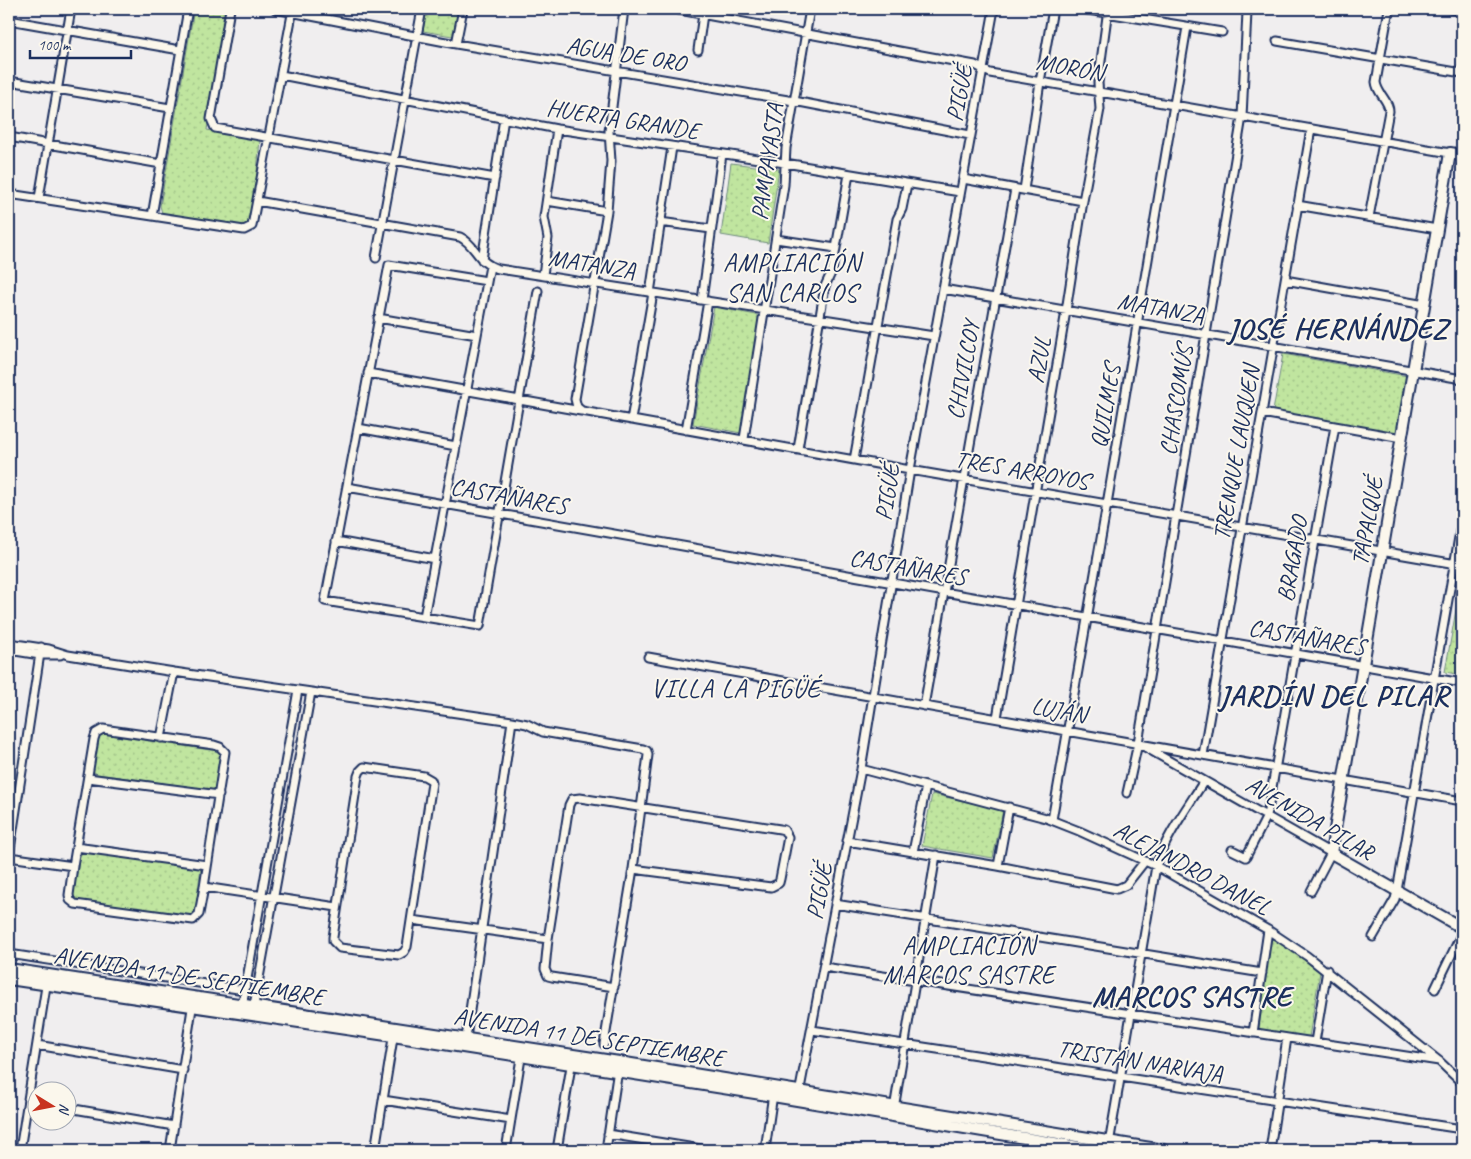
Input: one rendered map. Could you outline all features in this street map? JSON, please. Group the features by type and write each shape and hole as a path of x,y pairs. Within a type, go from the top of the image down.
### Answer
{"main road":[{"name":"MORÓN","path":"1450,153 1462,155"},
{"name":"TAPALQUÉ","path":"1331,853 1450,153"},
{"name":"AVENIDA PILAR","path":"1331,853 1462,928"},
{"name":"AVENIDA 11 DE SEPTIEMBRE","path":"9,969 48,980 774,1091 1108,1146 1163,1150"},
{"name":"AVENIDA 11 DE SEPTIEMBRE","path":"9,979 48,980"},
{"name":"AVENIDA 11 DE SEPTIEMBRE","path":"394,1032 466,1038 522,1052"},
{"name":"AVENIDA 11 DE SEPTIEMBRE","path":"893,1111 1096,1150"}],"street":[{"path":"39,198 71,9"},
{"path":"152,216 188,9"},
{"path":"230,9 211,118 212,125 219,129 495,178"},
{"name":"AGUA DE ORO","path":"275,9 292,10 417,37 794,101 970,135"},
{"path":"376,258 422,9"},
{"path":"456,44 463,9"},
{"path":"580,409 576,399 607,210 611,161 609,137 624,9"},
{"name":"MORÓN","path":"674,9 708,13 975,65 990,73 1450,153"},
{"name":"PAMPAYASTA","path":"744,439 784,185 786,148 810,9"},
{"name":"PIGÜÉ","path":"799,1095 861,769 910,470 994,9"},
{"path":"1024,190 1053,9"},
{"path":"1082,9 1108,11 1222,32"},
{"path":"1369,217 1389,106 1377,88 1389,9"},
{"path":"1450,9 1462,11"},
{"path":"9,194 244,230 252,226 270,138 292,10"},
{"name":"AZUL","path":"997,718 1100,108 1098,92 1108,11"},
{"name":"CHASCOMÚS","path":"1127,793 1158,630 1242,117 1247,12"},
{"path":"698,50 708,13"},
{"path":"9,20 180,50"},
{"name":"QUILMES","path":"1052,820 1187,27"},
{"path":"1277,41 1462,73"},
{"name":"HUERTA GRANDE","path":"281,75 558,129 786,163 960,192"},
{"path":"9,81 170,108"},
{"path":"482,260 504,118"},
{"path":"543,275 548,238 544,217 558,129"},
{"name":"TRENQUE LAUQUEN","path":"1203,755 1311,129"},
{"path":"9,137 161,164"},
{"path":"631,420 652,293 660,222 672,146"},
{"path":"686,430 705,300 711,229 722,154"},
{"path":"798,449 825,286 832,271 849,174"},
{"path":"963,178 1083,201"},
{"path":"854,460 897,219 902,209 907,184"},
{"name":"CHIVILCOY","path":"924,706 1015,188"},
{"name":"MATANZA","path":"257,201 460,237 466,240 482,260 490,266 934,336"},
{"path":"547,201 607,210"},
{"path":"1298,205 1437,229"},
{"path":"660,222 711,229"},
{"path":"776,239 836,248"},
{"path":"487,281 388,265 326,601 480,626 538,291"},
{"path":"424,617 490,266"},
{"path":"1285,280 1424,305"},
{"name":"MATANZA","path":"943,289 1462,379"},
{"path":"378,318 477,334"},
{"name":"TRES ARROYOS","path":"368,373 580,409 631,420 910,470 1458,564"},
{"path":"1262,413 1402,438"},
{"name":"BRAGADO","path":"1232,850 1246,857 1267,816 1335,426"},
{"path":"358,428 456,446"},
{"name":"CASTAÑARES","path":"347,486 1462,683"},
{"path":"1373,937 1394,900 1397,891 1434,678 1458,564 1462,520"},
{"path":"336,541 435,559"},
{"path":"9,642 41,651"},
{"path":"9,650 41,651 512,721 527,724 543,732 647,751 648,759 633,869 604,1044"},
{"path":"41,651 9,857 73,866"},
{"name":"LUJÁN","path":"648,657 1462,801"},
{"path":"161,738 174,672"},
{"path":"242,1009 298,690"},
{"path":"253,1011 311,692"},
{"path":"466,1038 512,721"},
{"path":"103,729 161,738 214,745 223,749 226,755 198,914 193,920 75,904 70,900 69,895 94,739 99,730 103,729"},
{"name":"AVENIDA PILAR","path":"1138,743 1331,853"},
{"path":"364,767 424,776 431,780 432,787 412,920 407,947 399,956 340,948 334,942 337,907 358,776 360,770 364,767"},
{"name":"ALEJANDRO DANEL","path":"861,769 1010,807 1052,820 1156,866 1268,930 1328,970 1439,1061 1462,1083"},
{"path":"88,778 219,796"},
{"path":"1108,1146 1156,866 1169,838 1204,781"},
{"path":"913,852 926,786"},
{"path":"614,987 548,976 545,969 569,806 572,799 580,798 780,829 784,830 788,838 779,883 771,887 633,869"},
{"path":"998,866 1010,807"},
{"path":"847,841 998,866 1117,889 1126,885 1145,861"},
{"path":"76,847 207,865"},
{"name":"TAPALQUÉ","path":"1310,891 1331,853"},
{"path":"893,1111 936,856"},
{"path":"204,887 337,907"},
{"path":"835,904 1262,973"},
{"path":"412,920 548,939"},
{"path":"1252,1033 1268,930"},
{"path":"1435,989 1462,933"},
{"path":"9,954 238,989 245,987"},
{"path":"824,967 1439,1061"},
{"path":"1315,1042 1328,970"},
{"path":"31,1082 48,980"},
{"path":"170,1150 193,1002"},
{"name":"TRISTÁN NARVAJA","path":"812,1030 1462,1129"},
{"path":"375,1150 394,1032"},
{"path":"1270,1150 1287,1038"},
{"path":"37,1045 183,1070"},
{"path":"506,1150 522,1052"},
{"path":"558,1150 572,1060"},
{"path":"606,1150 618,1067"},
{"path":"765,1150 774,1091"},
{"path":"383,1100 511,1120"},
{"path":"20,1150 28,1101"},
{"path":"78,1110 174,1126"},
{"path":"608,1134 707,1150"}],"shaded area":[{"path":"1010,1141 1060,1150 1009,1150"}],"green space":[{"path":"194,9 226,9 207,130 260,140 252,226 162,213 160,206"},
{"path":"427,9 463,9 458,37 423,31"},
{"path":"731,163 779,169 768,243 721,235"},
{"path":"714,307 762,316 741,433 693,424"},
{"path":"1283,354 1413,377 1403,434 1273,411"},
{"path":"1462,576 1462,675 1445,672"},
{"path":"102,734 217,751 221,754 214,790 97,774 91,770 97,738"},
{"path":"932,794 1003,810 993,858 922,846"},
{"path":"84,852 201,867 195,913 189,917 77,901 73,896 80,855"},
{"path":"1271,935 1320,972 1309,1037 1259,1029"}],"district":[{"name":"AMPLIACIÓN SAN CARLOS","path":"792,277"},
{"name":"JOSÉ HERNÁNDEZ","path":"1338,328"},
{"name":"VILLA LA PIGÜÉ","path":"736,688"},
{"name":"JARDÍN DEL PILAR","path":"1334,695"},
{"name":"AMPLIACIÓN MARCOS SASTRE","path":"969,960"},
{"name":"MARCOS SASTRE","path":"1192,996"}]}
